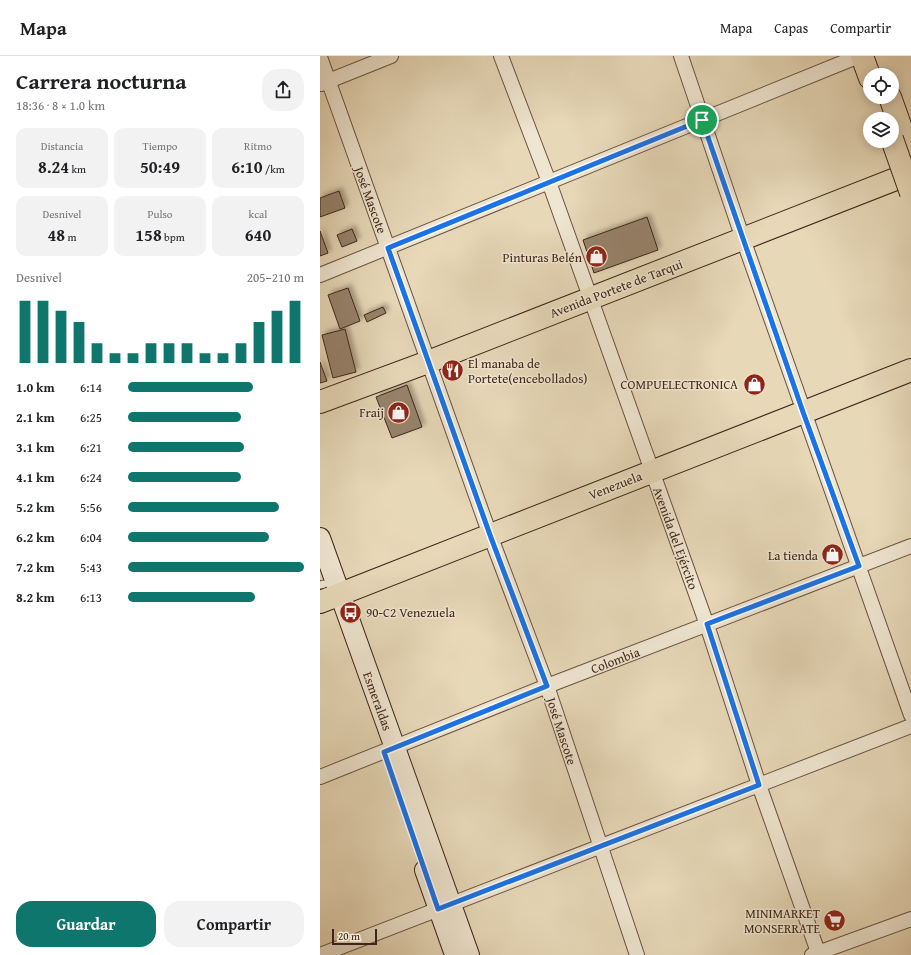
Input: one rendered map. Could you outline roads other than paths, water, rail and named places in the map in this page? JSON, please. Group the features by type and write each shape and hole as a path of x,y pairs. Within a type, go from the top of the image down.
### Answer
{"main road":[{"path":"862,56 866,68"},
{"path":"875,56 879,68"},
{"path":"892,104 911,156"},
{"path":"895,148 911,193"},
{"name":"Avenida Portete de Tarqui","path":"320,402 428,362 911,173"},
{"name":"Venezuela","path":"326,589 490,535 911,370"},
{"name":"Esmeraldas","path":"320,538 326,589 390,749 445,906 469,955"},
{"name":"Esmeraldas","path":"445,906 455,955"}],"street":[{"path":"324,83 391,56"},
{"name":"Avenida del Ejército","path":"501,56 549,182 707,624 816,954"},
{"path":"681,56 803,412 911,715"},
{"path":"320,275 859,56"},
{"name":"José Mascote","path":"320,57 324,83 388,248 490,535 547,686 637,955"},
{"name":"Colombia","path":"320,777 547,686 911,546"},
{"path":"320,955 911,726"},
{"path":"816,954 911,919"}],"place":[{"name":"Pinturas Belén","path":"597,257"},
{"name":"El manaba de Portete(encebollados)","path":"453,370"},
{"name":"COMPUELECTRONICA","path":"754,384"},
{"name":"Fraij","path":"399,412"},
{"name":"La tienda","path":"833,555"},
{"name":"90-C2 Venezuela","path":"350,612"},
{"name":"MINIMARKET MONSERRATE","path":"835,920"}]}
